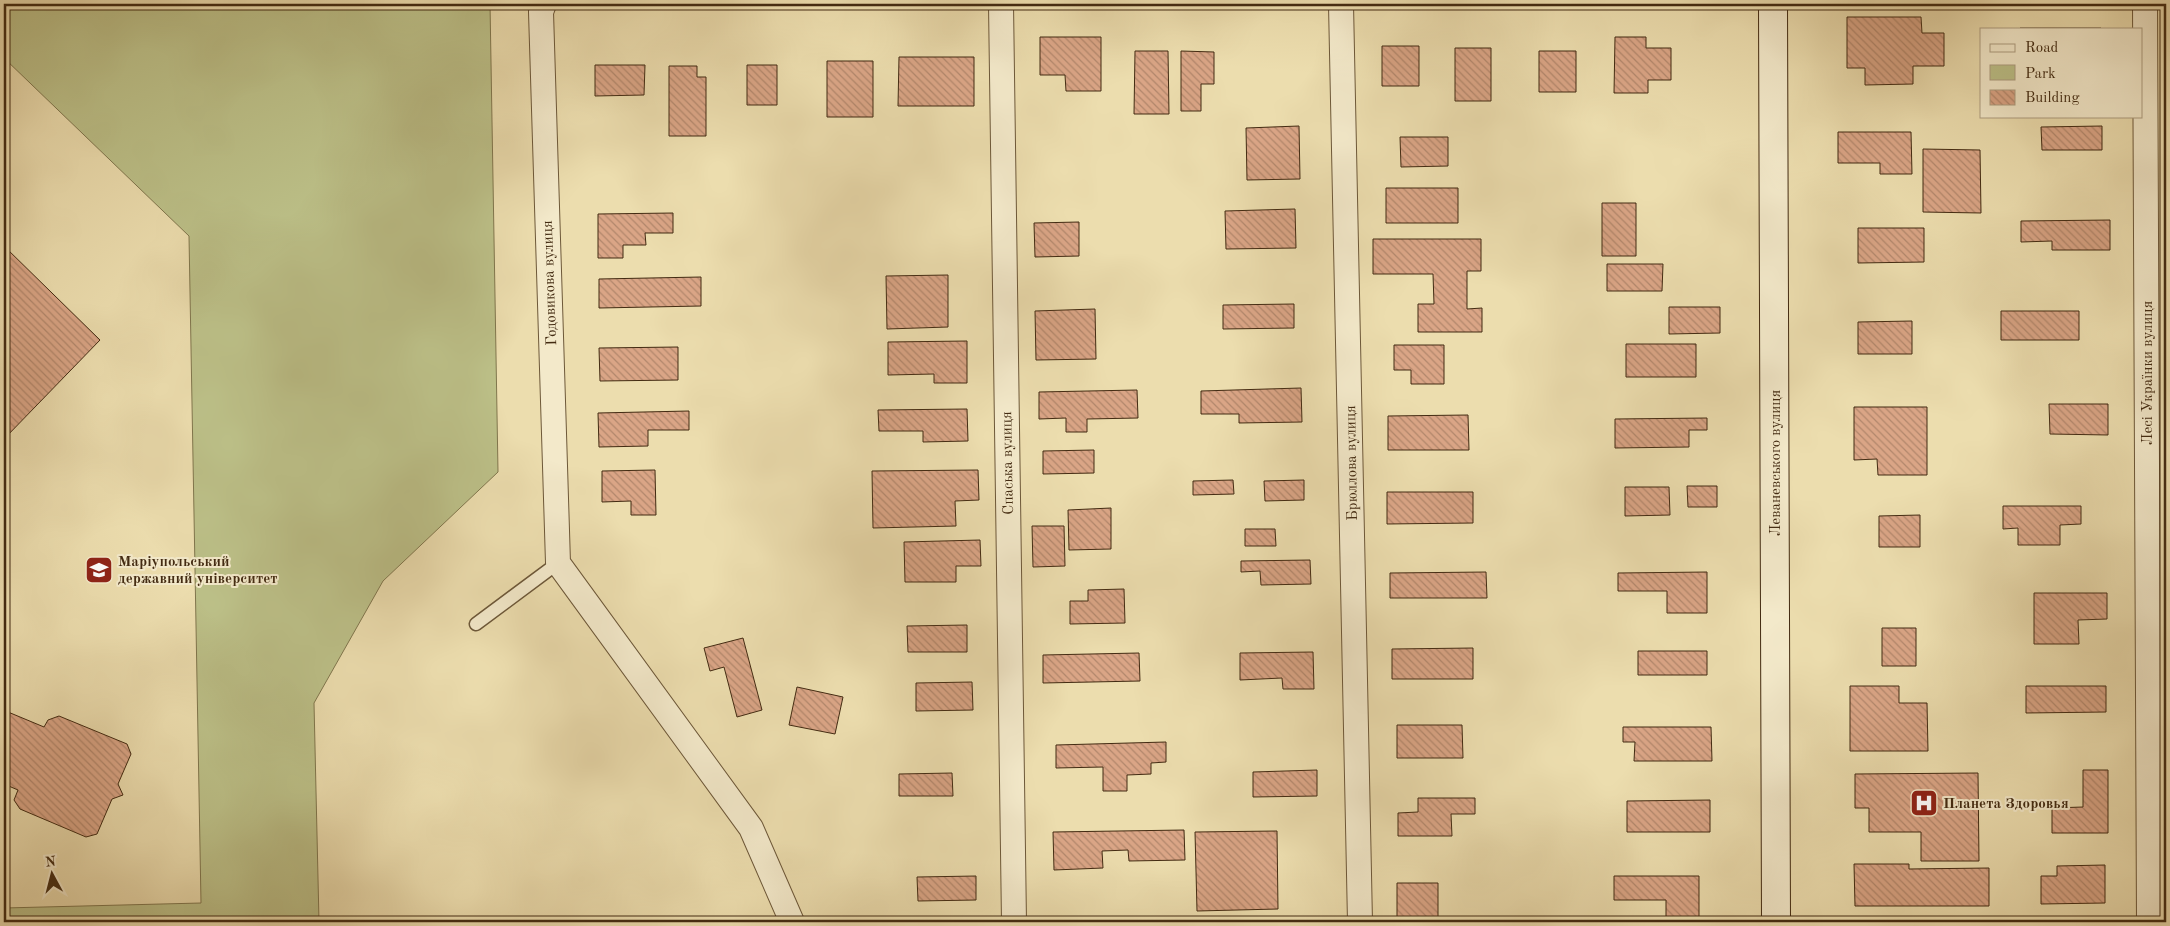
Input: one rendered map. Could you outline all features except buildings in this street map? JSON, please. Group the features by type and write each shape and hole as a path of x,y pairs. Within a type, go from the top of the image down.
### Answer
{"street":[{"name":"Годовикова вулиця","path":"544,4 541,12 558,563"},
{"name":"Спаська вулиця","path":"1001,4 1014,922"},
{"name":"Брюллова вулиця","path":"1341,4 1360,922"},
{"name":"Леваневського вулиця","path":"1774,4 1776,922"},
{"name":"Лесі Українки вулиця","path":"2145,4 2149,922"},
{"path":"558,563 750,828 792,922"}],"lane":[{"path":"476,624 558,563"}],"green space":[{"path":"4,4 490,4 498,472 383,581 314,703 319,922 4,922 4,908 201,903 189,236 4,58"}],"place":[{"name":"Маріупольський державний університет","path":"99,570"},
{"name":"Планета Здоровья","path":"1924,803"}]}
